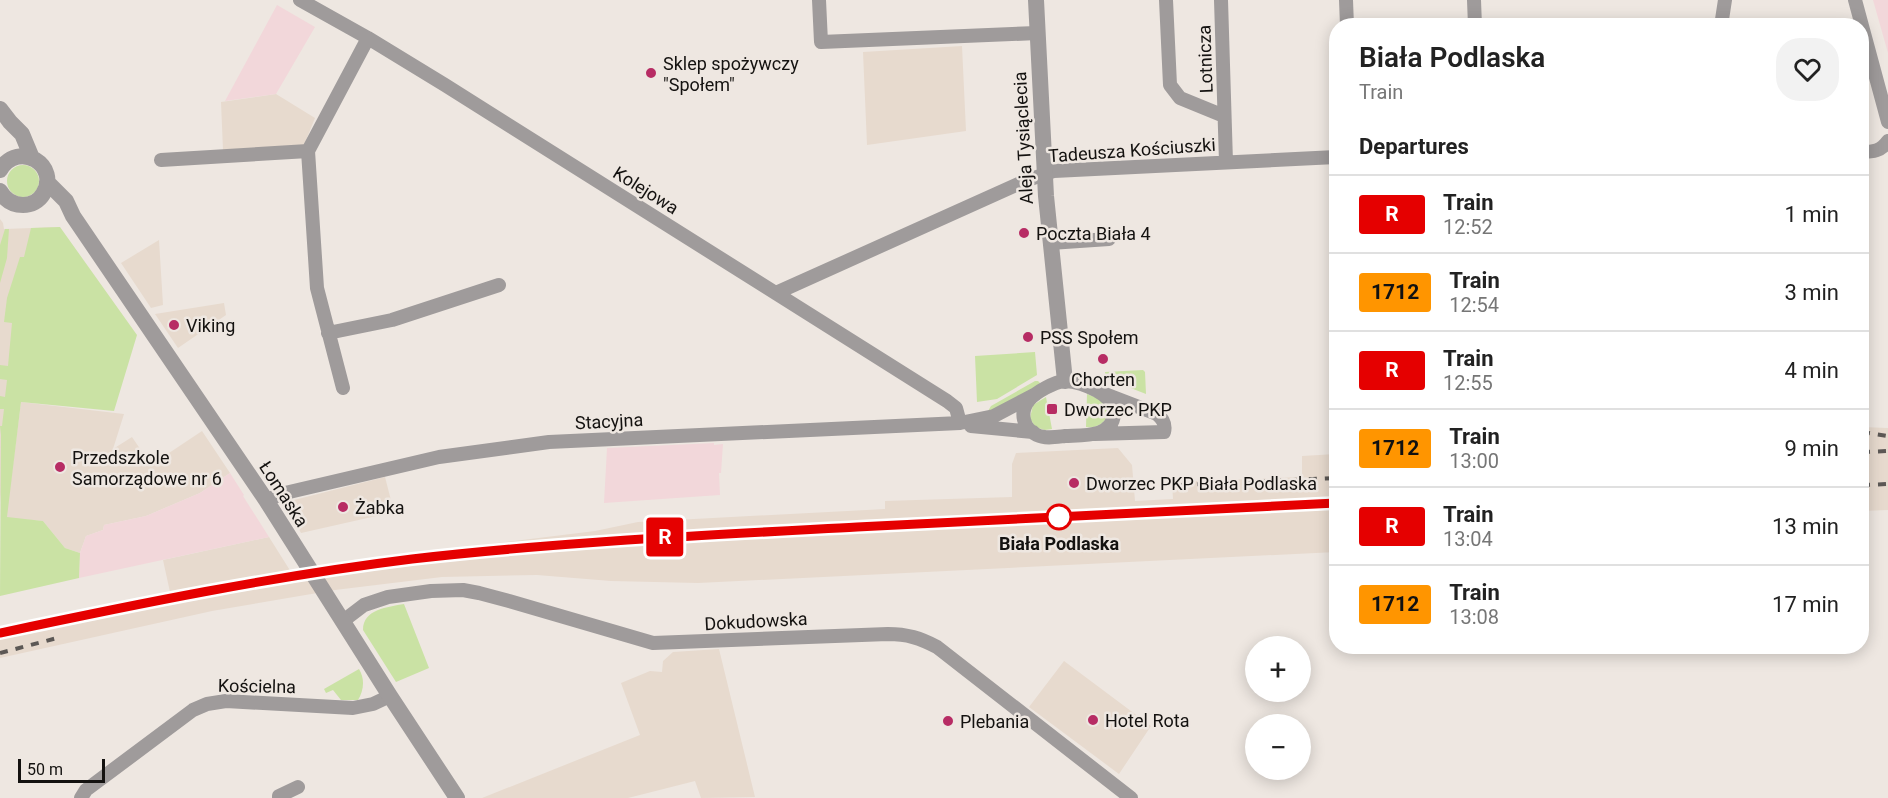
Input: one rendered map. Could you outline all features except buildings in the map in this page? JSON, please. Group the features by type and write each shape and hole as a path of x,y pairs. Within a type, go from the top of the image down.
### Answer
{"street":[{"name":"Kolejowa","path":"300,0 368,38 952,404 958,412 960,423"},
{"path":"819,0 821,42 1037,33"},
{"name":"Aleja Tysiąclecia","path":"1036,0 1044,173 1065,381"},
{"name":"Lotnicza","path":"1166,0 1170,86 1180,98 1224,117"},
{"name":"Lotnicza","path":"1221,0 1226,162"},
{"path":"1346,0 1347,18"},
{"path":"1474,0 1475,18"},
{"path":"1722,18 1725,0"},
{"path":"1855,0 1860,18"},
{"path":"343,388 317,288 308,151 368,38"},
{"path":"1869,52 1888,122"},
{"path":"5,115 22,134 32,158"},
{"path":"3,167 13,140 5,115"},
{"path":"1869,151 1883,147 1888,141"},
{"path":"161,160 308,151"},
{"path":"3,167 21,156 32,158"},
{"name":"Tadeusza Kościuszki","path":"776,293 1044,173 1061,170 1329,157"},
{"name":"Łomaska","path":"32,158 42,165 47,182 66,201 73,216 266,500 457,798"},
{"path":"0,191 7,200 19,205 28,205 37,201 44,193 47,182"},
{"path":"37,201 73,216"},
{"path":"1050,243 1108,239"},
{"path":"328,333 392,320 499,285"},
{"path":"1065,381 1103,393 1157,414 1164,422 1164,432 1047,437 1039,436 1025,424 1023,415 1027,403 1036,394 1057,382 1065,381"},
{"path":"1095,434 1105,429 1113,418 1112,404 1103,393"},
{"name":"Stacyjna","path":"266,500 293,491 439,457 549,442 960,423 994,416 1036,394"},
{"name":"Stacyjna","path":"960,423 974,427 1033,432"},
{"name":"Dokudowska","path":"343,621 364,605 388,597 431,591 464,590 653,643 910,635 937,647 1131,798"},
{"name":"Kościelna","path":"81,798 87,790 193,710 207,704 226,701 353,708 373,704 390,696"},
{"path":"279,798 298,787"}],"shaded area":[{"path":"1873,0 1888,0 1888,53"},
{"path":"277,5 315,27 276,94 225,101"},
{"path":"962,46 966,131 867,145 863,52"},
{"path":"276,94 315,118 304,145 223,150 221,102"},
{"path":"0,219 4,229 60,227 18,304 0,503"},
{"path":"159,240 163,305 151,308 121,263"},
{"path":"224,303 226,315 178,348 155,314"},
{"name":"Przedszkole Samorządowe nr 6","path":"21,402 124,414 113,449 132,437 151,465 202,431 230,473 200,493 146,516 104,525 103,530 86,536 80,553 65,548 43,521 6,518"},
{"path":"1869,427 1888,428 1888,510 1869,511"},
{"path":"714,443 714,445 723,444 721,473 719,473 720,495 604,503 607,448"},
{"path":"1118,448 1132,465 1135,501 1173,499 1172,482 1302,477 1302,456 1329,454 1329,552 698,583 611,581 537,575 442,577 335,590 212,611 0,658 0,626 170,592 163,560 269,537 291,572 415,553 595,531 638,522 885,509 885,501 1012,497 1012,464 1016,453"},
{"path":"230,473 269,537 79,578 80,553 86,536 103,530 104,525 146,516 200,493"},
{"path":"385,477 394,512 301,533 289,511 294,500"},
{"path":"719,649 755,797 701,798 695,781 628,798 482,798 640,735 621,683 650,671 662,672 663,661 673,652"},
{"path":"1064,661 1151,726 1119,774 1029,707"}],"green space":[{"path":"23,165 34,170 39,181 34,192 23,197 12,192 7,181 12,170"},
{"path":"60,227 137,335 114,411 21,402 7,517 43,521 65,548 80,553 79,578 0,596 0,426 2,426 4,409 0,409 0,396 5,397 7,380 0,379 0,365 8,366 12,323 4,322 7,298 20,257 24,257 31,228"},
{"path":"5,229 9,229 7,258 0,283 0,245"},
{"path":"1035,352 1037,375 997,399 977,402 975,356"},
{"path":"1143,370 1146,394 1105,378 1105,372"},
{"path":"1035,381 1042,385 1001,409 988,411 991,406"},
{"path":"1087,394 1101,400 1107,410 1106,419 1098,426 1086,427"},
{"path":"1046,397 1052,429 1045,430 1035,427 1030,418 1033,405"},
{"path":"404,604 429,668 396,682 363,630 364,623 372,613"},
{"path":"359,669 363,684 358,700 341,700 333,690 326,693 324,689"}],"railway":[{"path":"1869,433 1888,436"},
{"path":"1869,452 1888,451"},
{"path":"1181,485 1329,478"},
{"path":"1869,485 1888,484"},
{"path":"0,633 257,582 360,566 468,553 694,535 1329,503"},
{"path":"0,653 61,637"}],"train":[{"name":"R","path":"0,633 256,582 360,566 572,543 1329,503"}],"place":[{"name":"Sklep spożywczy \"Społem\"","path":"651,73"},
{"name":"Poczta Biała 4","path":"1024,233"},
{"name":"Viking","path":"174,325"},
{"name":"PSS Społem","path":"1028,337"},
{"name":"Chorten","path":"1103,359"},
{"name":"Dworzec PKP","path":"1052,409"},
{"name":"Przedszkole Samorządowe nr 6","path":"60,467"},
{"name":"Dworzec PKP Biała Podlaska","path":"1074,483"},
{"name":"Żabka","path":"343,507"},
{"name":"Biała Podlaska","path":"1059,517"},
{"name":"Hotel Rota","path":"1093,720"},
{"name":"Plebania","path":"948,721"}]}
